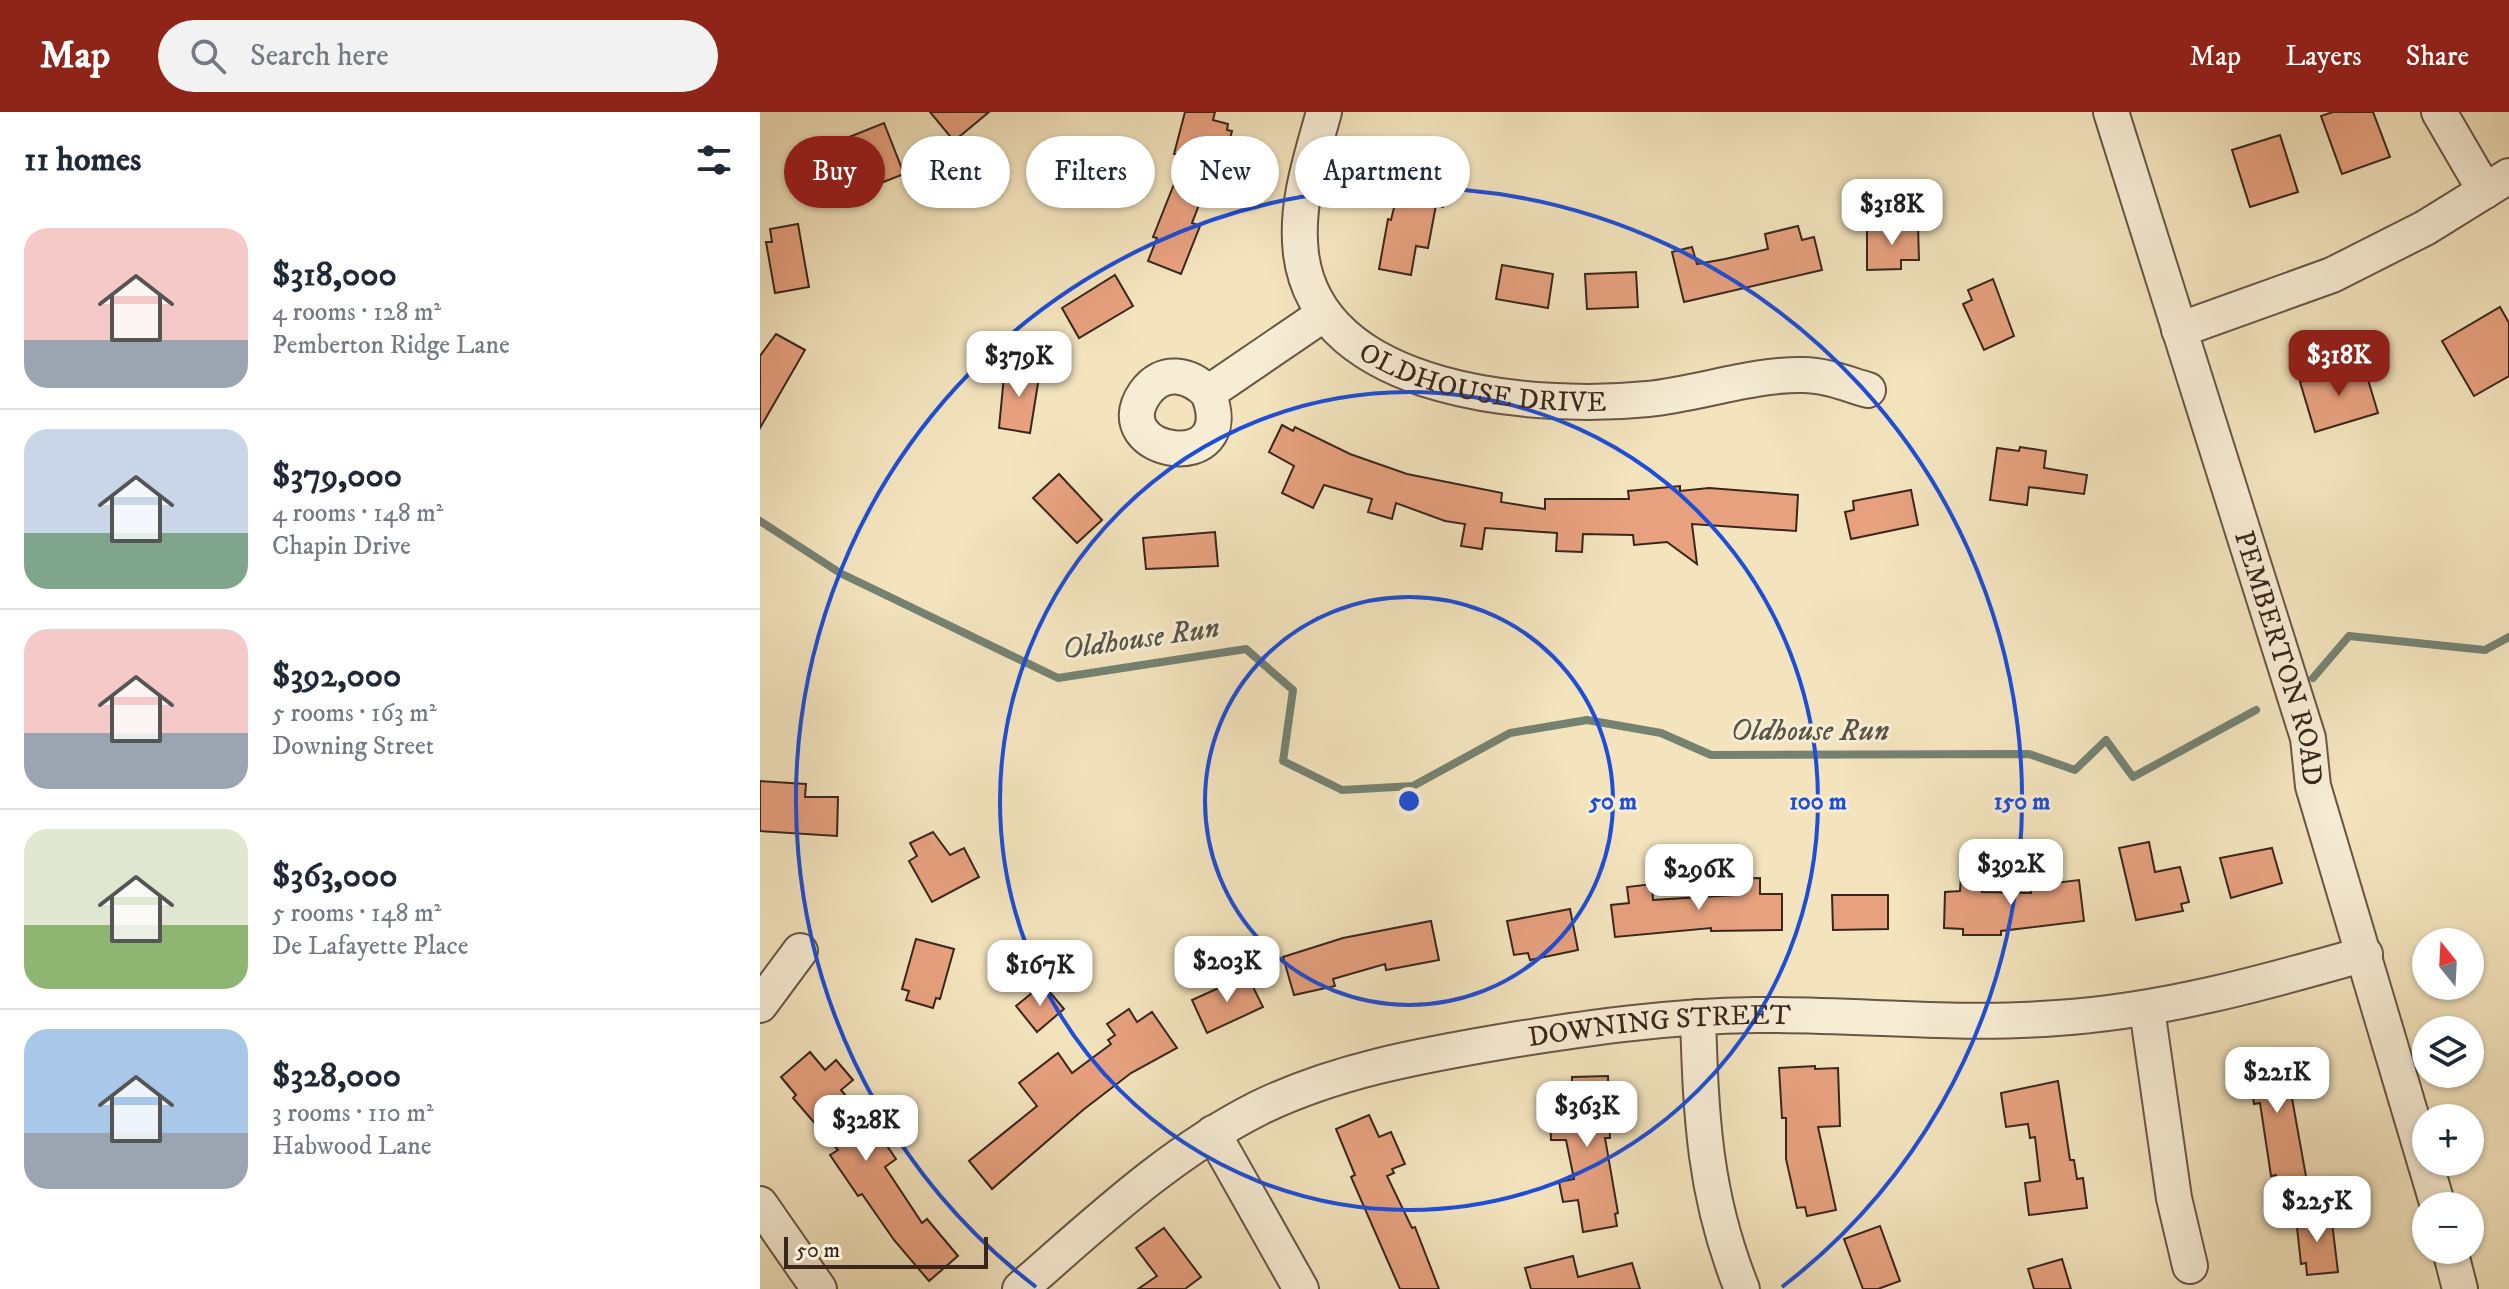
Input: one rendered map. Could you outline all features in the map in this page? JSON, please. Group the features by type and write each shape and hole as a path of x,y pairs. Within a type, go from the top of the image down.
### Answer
{"street":[{"name":"OLDHOUSE DRIVE","path":"1324,112 1298,219 1301,257 1308,282 1324,314 1343,336 1366,353 1411,375 1512,396 1583,402 1646,400 1802,375 1868,390"},
{"name":"PEMBERTON ROAD","path":"2111,112 2308,738 2313,786 2434,1192"},
{"path":"2179,330 2332,275 2425,228 2497,184 2439,112"},
{"path":"1208,393 1324,314"},
{"path":"760,1005 800,951"},
{"name":"DOWNING STREET","path":"1020,1289 1145,1181 1213,1133 1261,1107 1324,1081 1407,1058 1605,1024 1698,1017 1974,1021 2056,1019 2147,1009 2243,988 2365,954"},
{"path":"2147,1009 2174,1198 2190,1266"},
{"path":"1698,1017 1706,1168 1729,1258 1742,1289"},
{"path":"1213,1133 1301,1289"},
{"path":"760,1204 819,1289"},
{"path":"2454,1264 2460,1289"}],"building":[{"path":"930,112 989,112 960,136 950,136"},
{"path":"1185,112 1215,112 1213,120 1228,124 1227,130 1232,131 1231,136 1179,136"},
{"path":"2333,112 2373,112 2390,157 2342,174 2321,116"},
{"path":"884,123 901,166 901,175 885,181 885,136 852,136"},
{"path":"2280,135 2298,192 2250,207 2232,150"},
{"path":"1171,192 1171,208 1198,208 1192,223 1200,226 1181,274 1148,261 1157,238 1153,237"},
{"path":"1394,208 1435,208 1428,248 1416,246 1411,275 1379,269 1388,219 1391,220"},
{"path":"798,224 809,287 775,293 766,242 772,242 770,229"},
{"path":"1918,225 1919,260 1901,260 1901,269 1867,270 1867,229"},
{"path":"1798,226 1802,240 1814,237 1822,270 1684,302 1672,252 1692,247 1697,264 1725,259 1768,249 1765,234"},
{"path":"1502,265 1553,274 1548,308 1496,299"},
{"path":"1636,272 1638,307 1587,309 1585,274"},
{"path":"1115,275 1133,306 1079,338 1062,308"},
{"path":"1993,279 2014,336 1984,350 1963,304 1972,300 1968,290"},
{"path":"2500,307 2509,323 2509,376 2474,396 2442,341"},
{"path":"776,334 805,350 760,428 760,356"},
{"path":"2363,363 2378,413 2315,432 2300,382"},
{"path":"1005,366 1040,371 1030,433 999,428"},
{"path":"1282,425 1293,431 1295,427 1350,454 1407,474 1502,493 1501,502 1545,509 1545,499 1629,499 1628,491 1680,486 1680,491 1709,488 1798,495 1796,531 1692,524 1697,564 1667,542 1634,545 1633,535 1583,534 1582,552 1556,551 1557,533 1485,528 1482,549 1461,546 1465,524 1445,521 1396,503 1392,519 1368,512 1372,499 1324,485 1313,508 1282,493 1294,466 1269,452"},
{"path":"2020,447 2046,451 2044,468 2087,475 2084,494 2029,487 2027,505 1990,500 1997,448 2019,451"},
{"path":"1059,474 1102,520 1077,543 1033,498"},
{"path":"1911,490 1918,525 1851,539 1845,512 1854,510 1853,501"},
{"path":"1215,532 1218,566 1146,569 1143,538"},
{"path":"760,781 806,784 805,797 838,797 837,836 760,831"},
{"path":"933,832 950,855 964,848 979,877 932,902 909,861 917,856 910,843"},
{"path":"2149,842 2155,872 2180,867 2189,902 2181,904 2183,911 2136,920 2119,848"},
{"path":"2272,848 2282,883 2231,898 2220,858"},
{"path":"1961,876 1982,876 1982,892 2031,893 2030,886 2079,880 2084,921 2001,931 2001,935 1963,935 1963,929 1944,928 1945,892 1960,891"},
{"path":"1760,878 1760,894 1782,894 1782,930 1711,931 1711,928 1615,937 1611,905 1629,903 1627,887 1652,884 1653,900 1734,895 1734,879"},
{"path":"1832,895 1888,895 1888,929 1833,930"},
{"path":"1570,909 1578,950 1530,960 1528,953 1514,955 1507,921"},
{"path":"1431,921 1439,960 1386,970 1385,964 1333,979 1335,986 1294,995 1283,957 1343,938"},
{"path":"916,939 954,949 940,999 936,998 933,1008 906,1000 909,991 902,989"},
{"path":"1247,975 1263,1007 1207,1033 1192,1000"},
{"path":"1043,984 1064,1009 1037,1032 1016,1006"},
{"path":"1129,1009 1137,1022 1152,1012 1177,1048 1131,1073 992,1189 969,1161 1037,1106 1019,1083 1058,1053 1072,1073 1111,1044 1108,1040 1115,1035 1107,1024"},
{"path":"2283,1048 2307,1182 2278,1185 2276,1175 2271,1176 2260,1103 2254,1104 2247,1053"},
{"path":"810,1052 825,1070 836,1060 853,1080 841,1090 852,1103 844,1109 871,1148 883,1140 896,1159 885,1167 922,1223 927,1219 958,1256 929,1281 894,1240 862,1194 858,1196 830,1155 838,1150 793,1098 796,1095 781,1077"},
{"path":"1815,1066 1815,1069 1838,1068 1840,1126 1818,1127 1836,1210 1807,1216 1805,1207 1797,1208 1786,1159 1786,1118 1782,1118 1779,1068"},
{"path":"1608,1076 1610,1138 1605,1138 1618,1213 1615,1214 1617,1226 1583,1232 1578,1200 1563,1202 1559,1182 1574,1179 1566,1140 1551,1140 1550,1110 1557,1110 1556,1088 1572,1088 1572,1077"},
{"path":"2058,1081 2070,1160 2074,1160 2077,1179 2083,1178 2087,1208 2029,1215 2025,1183 2040,1181 2035,1137 2030,1138 2028,1124 2006,1127 2001,1093"},
{"path":"1369,1115 1379,1137 1391,1132 1405,1164 1392,1169 1394,1173 1387,1176 1412,1228 1415,1227 1439,1289 1400,1289 1351,1177 1355,1175 1336,1129"},
{"path":"2331,1214 2338,1272 2307,1275 2306,1263 2301,1264 2296,1218"},
{"path":"1880,1226 1900,1281 1878,1289 1863,1289 1844,1239"},
{"path":"1164,1228 1201,1277 1185,1289 1138,1289 1157,1276 1136,1248"},
{"path":"1573,1256 1578,1277 1632,1263 1640,1289 1531,1289 1525,1268"},
{"path":"2062,1259 2071,1289 2034,1289 2028,1269"}],"waterway":[{"name":"Oldhouse Run","path":"760,521 840,573 1058,678 1246,649 1293,690 1283,761 1342,790 1413,786 1510,733 1587,720 1661,733 1711,755 2029,754 2075,770 2106,740 2133,777 2256,710"},
{"name":"Oldhouse Run","path":"2313,678 2349,636 2485,650 2509,637"}]}
